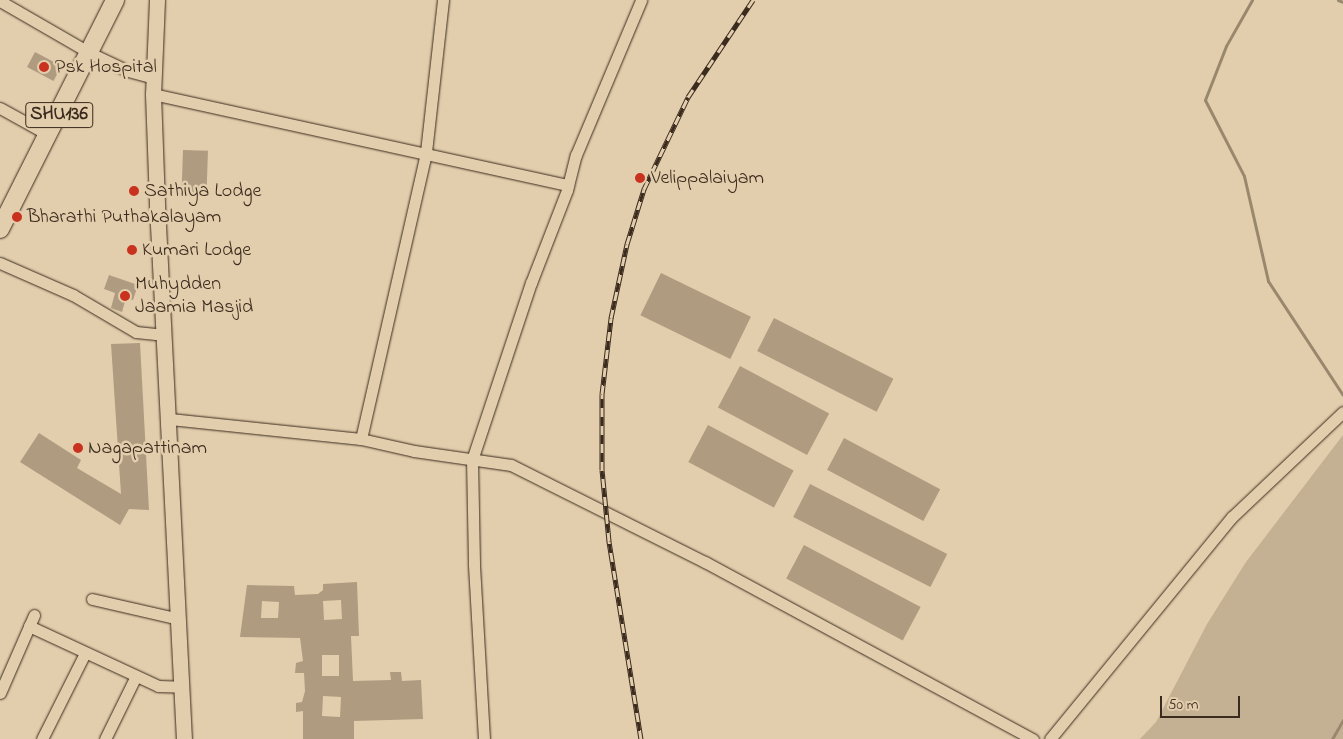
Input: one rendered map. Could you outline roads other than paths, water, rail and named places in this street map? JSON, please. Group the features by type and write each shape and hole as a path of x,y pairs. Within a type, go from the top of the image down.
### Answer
{"main road":[{"name":"SHU136","path":"0,228 90,53 114,0"},
{"path":"157,0 153,94 163,335 170,419 184,739"}],"street":[{"path":"362,439 426,152 443,0"},
{"path":"484,739 474,563 472,460 531,283 548,246 576,155 641,0"},
{"path":"6,2 90,53 128,71 154,78"},
{"path":"153,94 426,152 568,186"},
{"path":"0,108 49,134"},
{"path":"0,263 73,294 136,332 163,335"},
{"path":"1050,739 1136,631 1232,517 1339,416"},
{"path":"170,419 362,439 511,466 633,524 1033,739"},
{"path":"92,599 179,619"},
{"path":"0,694 34,615"},
{"path":"30,626 84,653 158,686 182,687"},
{"path":"42,739 84,653"},
{"path":"105,739 136,676"}],"waterway":[{"path":"1252,0 1226,46 1205,100 1244,176 1268,281 1343,395"},
{"path":"1338,0 1343,2"},
{"path":"1332,739 1343,720"}],"railway":[{"path":"641,739 609,541 602,470 602,394 611,318 627,244 644,189 688,97 753,0"}],"place":[{"name":"Psk Hospital","path":"44,67"},
{"name":"Velippalaiyam","path":"640,178"},
{"name":"Sathiya Lodge","path":"134,191"},
{"name":"Bharathi Puthakalayam","path":"17,217"},
{"name":"Kumari Lodge","path":"132,250"},
{"name":"Muhydden Jaamia Masjid","path":"125,296"},
{"name":"Nagapattinam","path":"78,448"}]}
